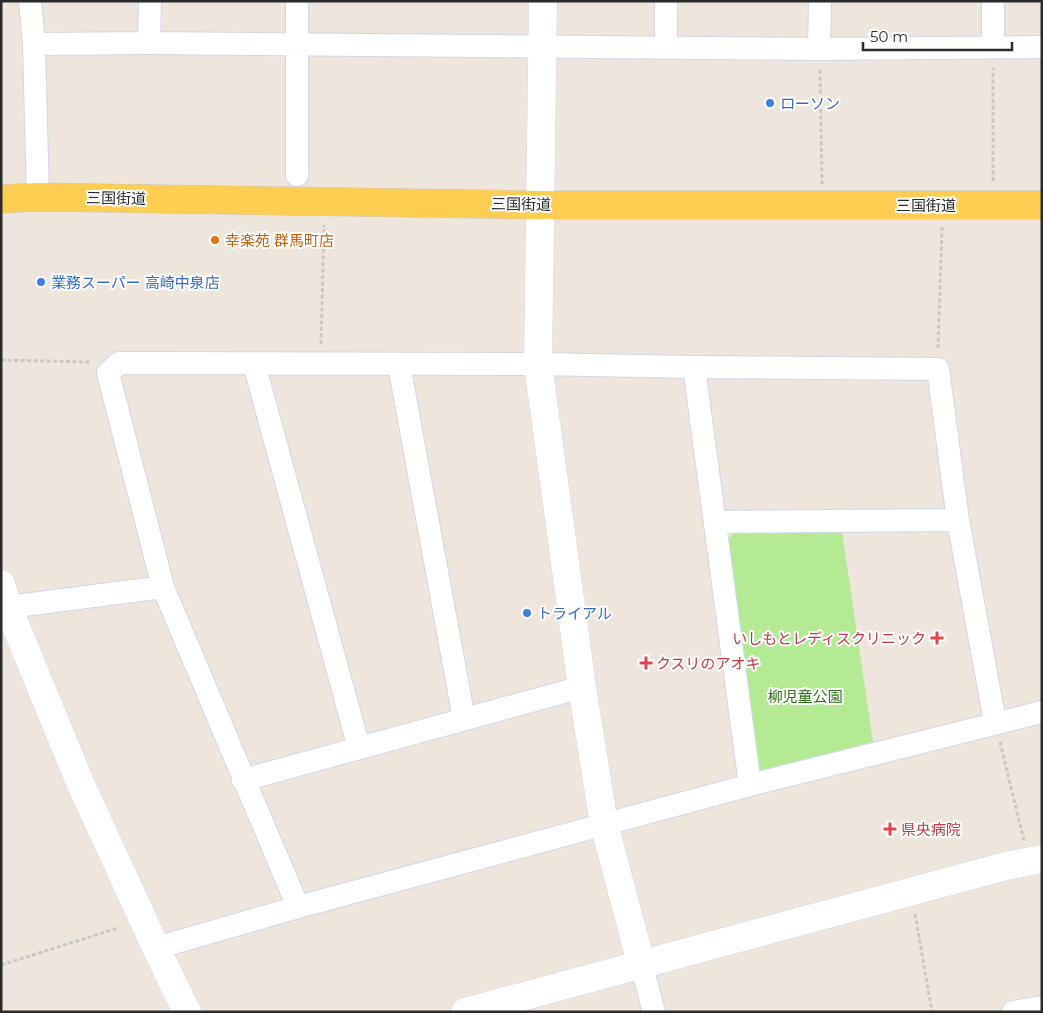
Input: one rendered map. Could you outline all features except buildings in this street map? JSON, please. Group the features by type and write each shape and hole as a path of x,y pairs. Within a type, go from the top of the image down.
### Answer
{"main road":[{"name":"三国街道","path":"1,199 38,197 540,205 1042,205"}],"street":[{"path":"30,1 34,44 38,197"},
{"path":"149,43 150,1"},
{"path":"297,1 297,175"},
{"path":"543,1 538,364 582,687 604,824 654,1012"},
{"path":"666,1 666,47"},
{"path":"819,49 820,1"},
{"path":"993,1 993,47"},
{"path":"34,44 149,43 819,49 1042,47"},
{"path":"298,907 163,587 108,373 119,363 538,364 938,369 958,520 995,722"},
{"path":"254,364 359,748"},
{"path":"399,364 464,718"},
{"path":"694,367 750,785"},
{"path":"715,522 958,520"},
{"path":"163,587 4,600 80,780 187,1012"},
{"path":"243,780 582,687"},
{"path":"156,948 298,907 750,785 995,722 1042,712"},
{"path":"465,1012 641,963 1006,866 1035,860"},
{"path":"1013,1012 1042,1008"}],"path":[{"path":"993,47 993,205"},
{"path":"819,49 822,205"},
{"path":"321,364 324,202"},
{"path":"938,369 943,205"},
{"path":"1,360 119,363"},
{"path":"995,722 1035,860"},
{"path":"914,910 932,1012"},
{"path":"1,965 118,928"}],"green space":[{"name":"柳児童公園","path":"736,531 842,532 873,742 764,772 754,766 725,542"}],"place":[{"name":"ローソン","path":"770,103"},
{"name":"幸楽苑 群馬町店","path":"215,240"},
{"name":"業務スーパー 高崎中泉店","path":"41,282"},
{"name":"トライアル","path":"527,613"},
{"name":"いしもとレディスクリニック","path":"937,638"},
{"name":"クスリのアオキ","path":"646,663"},
{"name":"県央病院","path":"890,829"}]}
